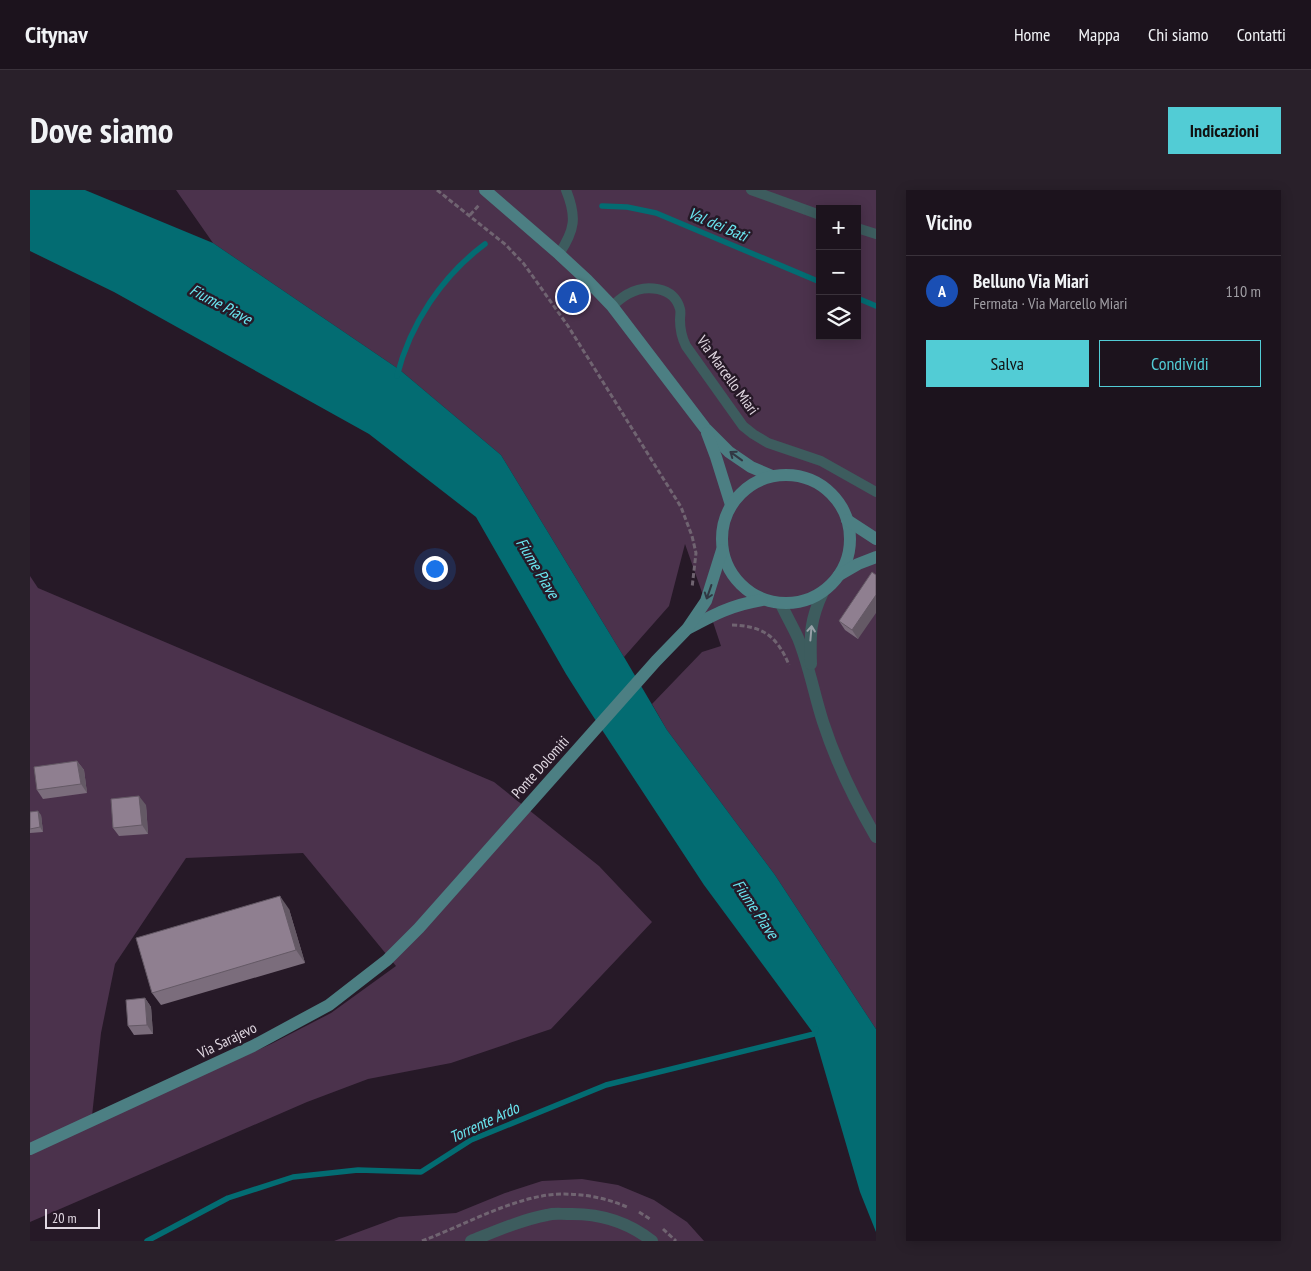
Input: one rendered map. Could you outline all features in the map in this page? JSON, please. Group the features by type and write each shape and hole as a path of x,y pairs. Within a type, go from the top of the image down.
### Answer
{"main road":[{"path":"485,190 559,254 612,306 705,428 730,452 751,467 772,476"},
{"path":"705,428 731,505"},
{"path":"839,575 846,560 850,543 847,520 836,499 818,484 796,476 772,476 749,486 731,505 722,527 722,550 729,570 743,588 762,600 780,604 804,601 823,592 839,575 858,564 876,557"},
{"path":"847,520 876,539"},
{"name":"Ponte Dolomiti","path":"419,928 656,661 687,630 706,601 722,550"},
{"name":"Ponte Dolomiti","path":"687,630 719,612 739,604 762,600"},
{"name":"Via Sarajevo","path":"30,1148 253,1046 329,1005 387,960 419,928"}],"street":[{"path":"811,676 810,634 814,612 823,592"},
{"path":"780,604 798,638 824,723 848,782 863,815 876,836"},
{"path":"471,1241 513,1224 549,1214 582,1214 612,1218 640,1231 652,1241"}],"lane":[{"path":"559,254 570,238 573,222 572,206 566,190"},
{"path":"751,190 816,214"},
{"path":"861,229 876,234"},
{"name":"Via Marcello Miari","path":"612,306 629,293 641,289 656,288 667,291 676,300 680,310 681,336 686,346 743,426 768,443 821,461 876,492"}],"path":[{"path":"437,190 506,245 524,264 568,326 682,507 696,553 692,591 706,601"},
{"path":"719,612 729,625 748,625 763,630 777,643 791,669"}],"shaded area":[{"path":"176,190 876,190 876,1029 775,875 667,730 652,704 702,652 721,646 711,616 687,629 705,601 685,544 669,606 624,657 501,455 400,370 213,243"},
{"path":"30,576 38,588 494,782 599,866 652,922 551,1029 451,1063 368,1079 307,1102 30,1222","holes":["303,853 396,966 331,1013 271,1044 91,1125 101,1033 115,964 186,858"]},
{"path":"582,1179 618,1185 654,1200 687,1222 704,1241 334,1241 399,1217 456,1213 505,1193 542,1181"}],"water":[{"name":"Fiume Piave","path":"30,190 85,190 213,243 400,370 501,455 667,730 775,875 876,1029 876,1232 860,1192 814,1034 704,885 585,704 476,517 369,434 114,292 30,251"}],"building":[{"path":"872,572 876,575 876,595 852,630 839,621"},
{"path":"77,761 81,784 37,790 34,767"},
{"path":"139,796 142,825 113,828 111,799"},
{"path":"38,811 40,827 30,829 30,812"},
{"path":"280,896 296,950 152,993 136,938"},
{"path":"145,998 147,1025 128,1026 126,1000"}],"waterway":[{"name":"Val dei Bati","path":"602,206 627,207 656,213 816,280"},
{"name":"Val dei Bati","path":"397,376 410,338 430,302 455,271 485,244"},
{"name":"Val dei Bati","path":"861,300 876,306"},
{"name":"Torrente Ardo","path":"147,1241 228,1198 293,1177 358,1170 421,1172 471,1140 606,1085 814,1034 816,1029"}],"place":[{"name":"Belluno Via Miari","path":"573,297"}]}
